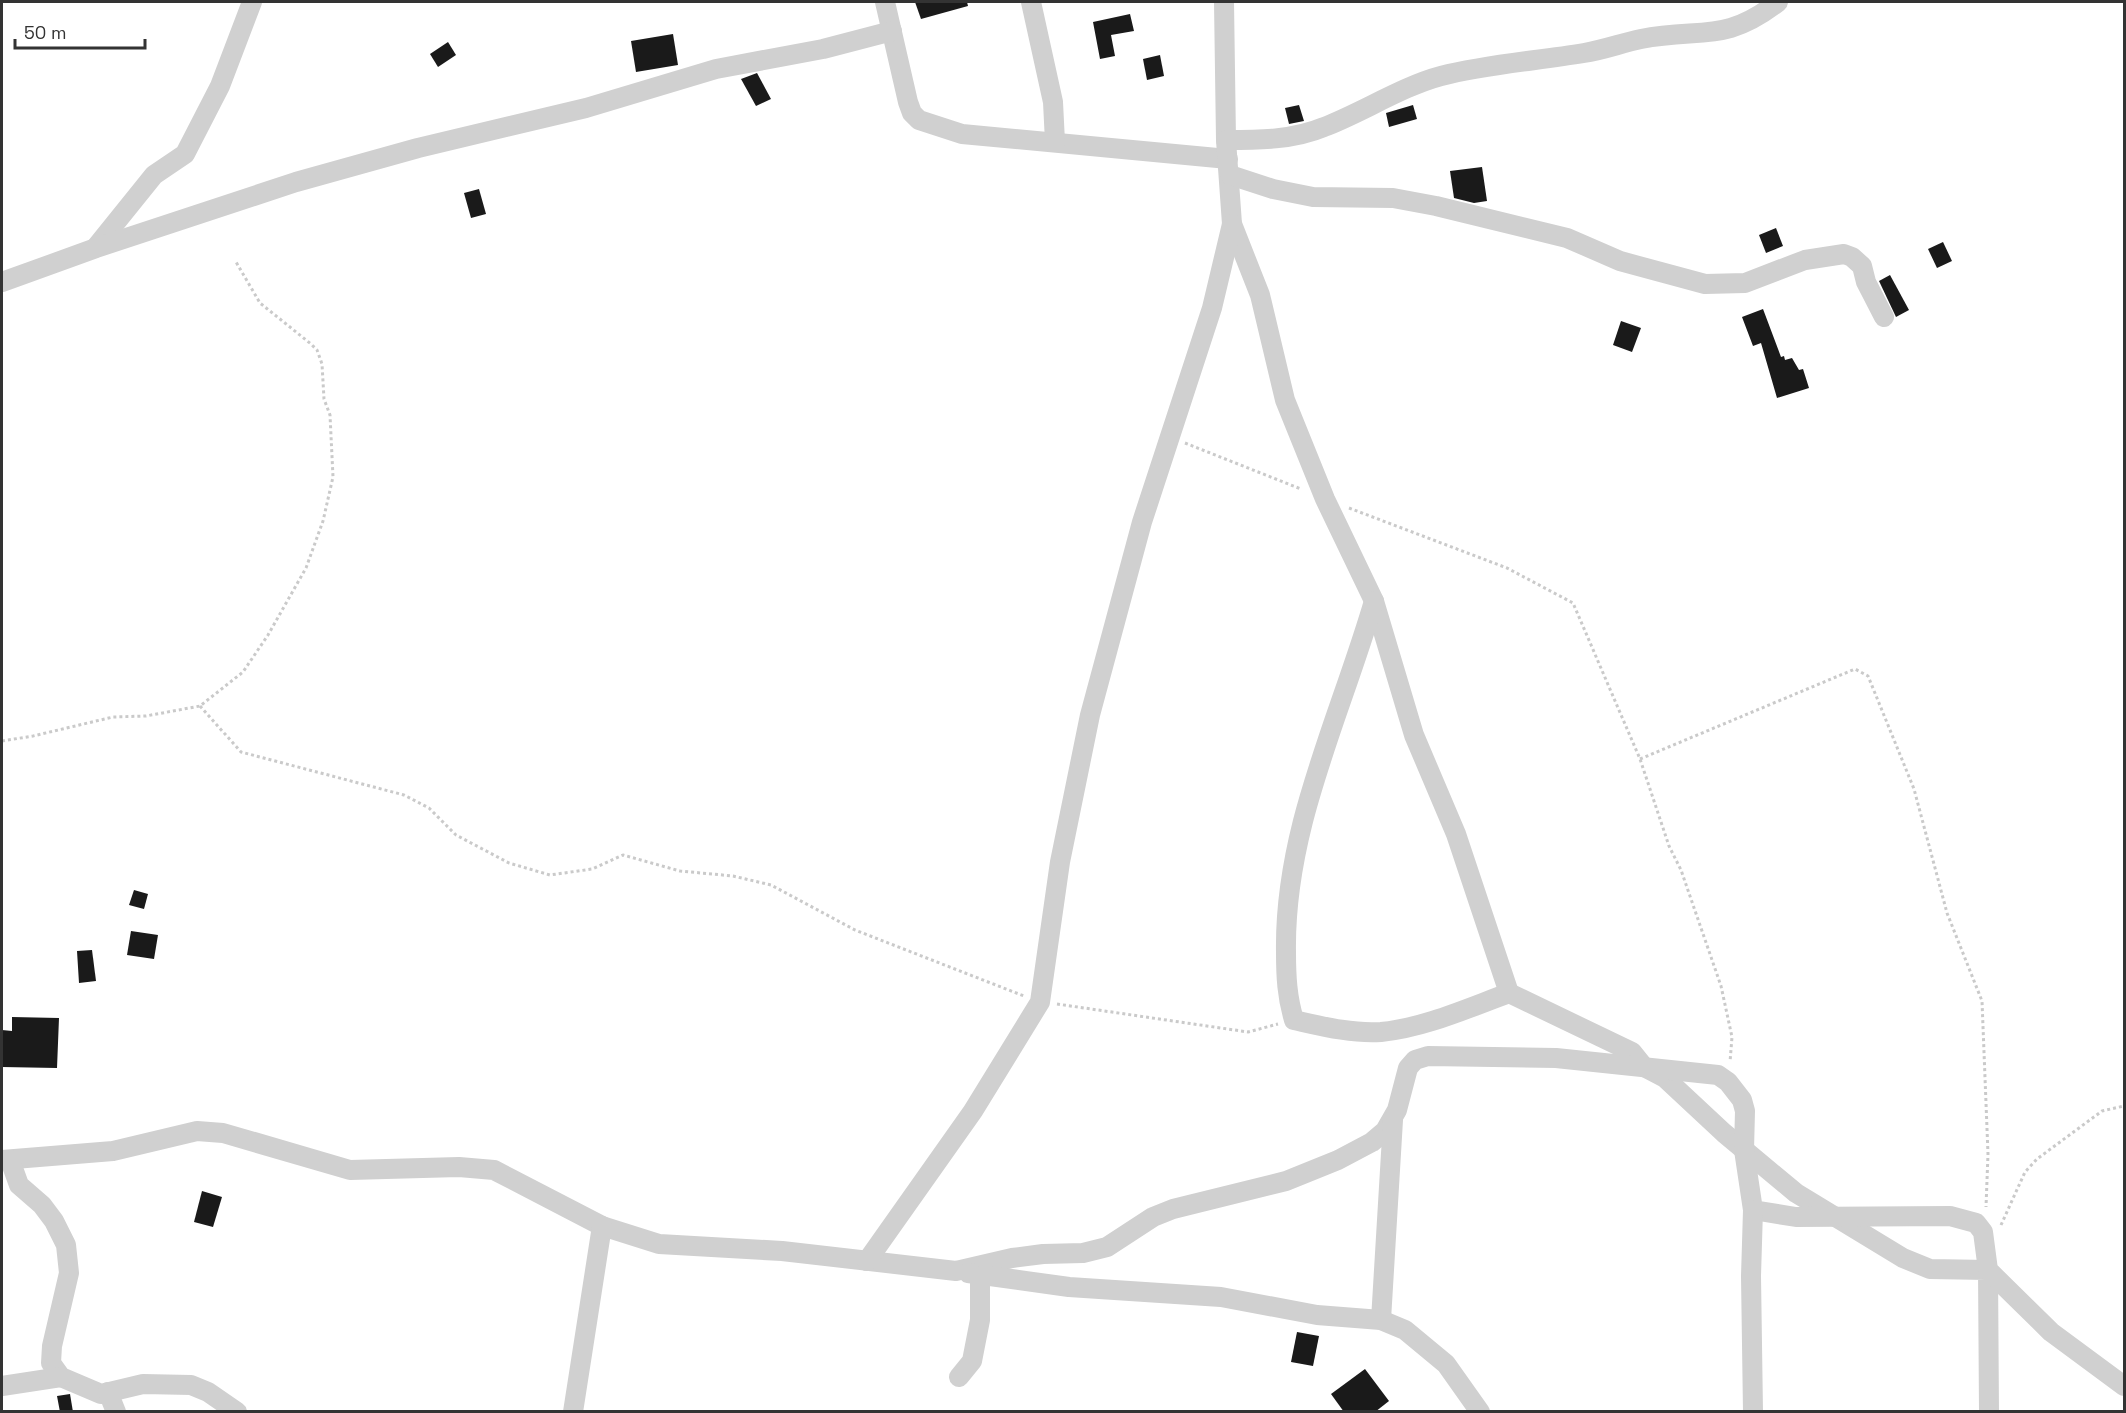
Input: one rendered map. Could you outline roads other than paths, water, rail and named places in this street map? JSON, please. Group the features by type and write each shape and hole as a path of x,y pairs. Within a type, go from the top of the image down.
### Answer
{"street":[{"path":"96,248 154,176 185,154 216,97 252,2"},
{"path":"885,2 908,102 912,113 919,120 962,134 1228,158 1323,128 1437,77 1477,67 1585,53 1641,39 1719,32 1738,27 1756,18 1778,2"},
{"path":"1031,2 1053,102 1055,142"},
{"path":"867,1261 973,1111 1040,1002 1060,862 1090,715 1142,522 1212,308 1232,224 1224,2"},
{"path":"2,282 96,248 296,182 418,148 548,119 716,69 833,47 892,31"},
{"path":"1228,158 1274,189 1313,196 1393,198 1436,206 1567,238 1620,261 1705,284 1745,283 1805,260 1844,254 1852,257 1862,266 1866,282 1884,317"},
{"path":"1232,224 1260,295 1285,400 1326,499 1374,601 1414,735 1456,834 1509,993"},
{"path":"1374,601 1348,684 1321,753 1294,859 1285,919 1287,998 1294,1020 1330,1028 1380,1032 1422,1024 1509,993 1632,1052 1644,1066 1665,1078 1744,1150 1796,1193 1903,1258 1930,1269 1988,1270 2051,1332 2124,1386"},
{"path":"1381,1320 1393,1120 1408,1068 1415,1060 1428,1056 1556,1058 1712,1074 1728,1082 1742,1100 1745,1111 1744,1150 1753,1210 1753,1412"},
{"path":"956,1270 1012,1258 1043,1254 1083,1253 1107,1248 1153,1217 1173,1209 1286,1181 1338,1160 1372,1142 1393,1120"},
{"path":"237,1412 208,1392 191,1385 143,1384 101,1394 61,1377 51,1363 52,1346 69,1273 66,1245 54,1221 42,1205 19,1185 6,1160 113,1151 197,1131 224,1133 350,1170 459,1167 494,1170 602,1226 659,1244 782,1251 956,1270 1069,1287 1221,1297 1317,1315 1381,1320 1406,1330 1446,1364 1479,1412"},
{"path":"1753,1210 1796,1217 1950,1216 1976,1223 1985,1240 1988,1270 1989,1412"},
{"path":"573,1412 602,1226"},
{"path":"959,1377 972,1361 980,1320 980,1275"},
{"path":"2,1386 61,1377"},
{"path":"108,1392 116,1412"}]}
